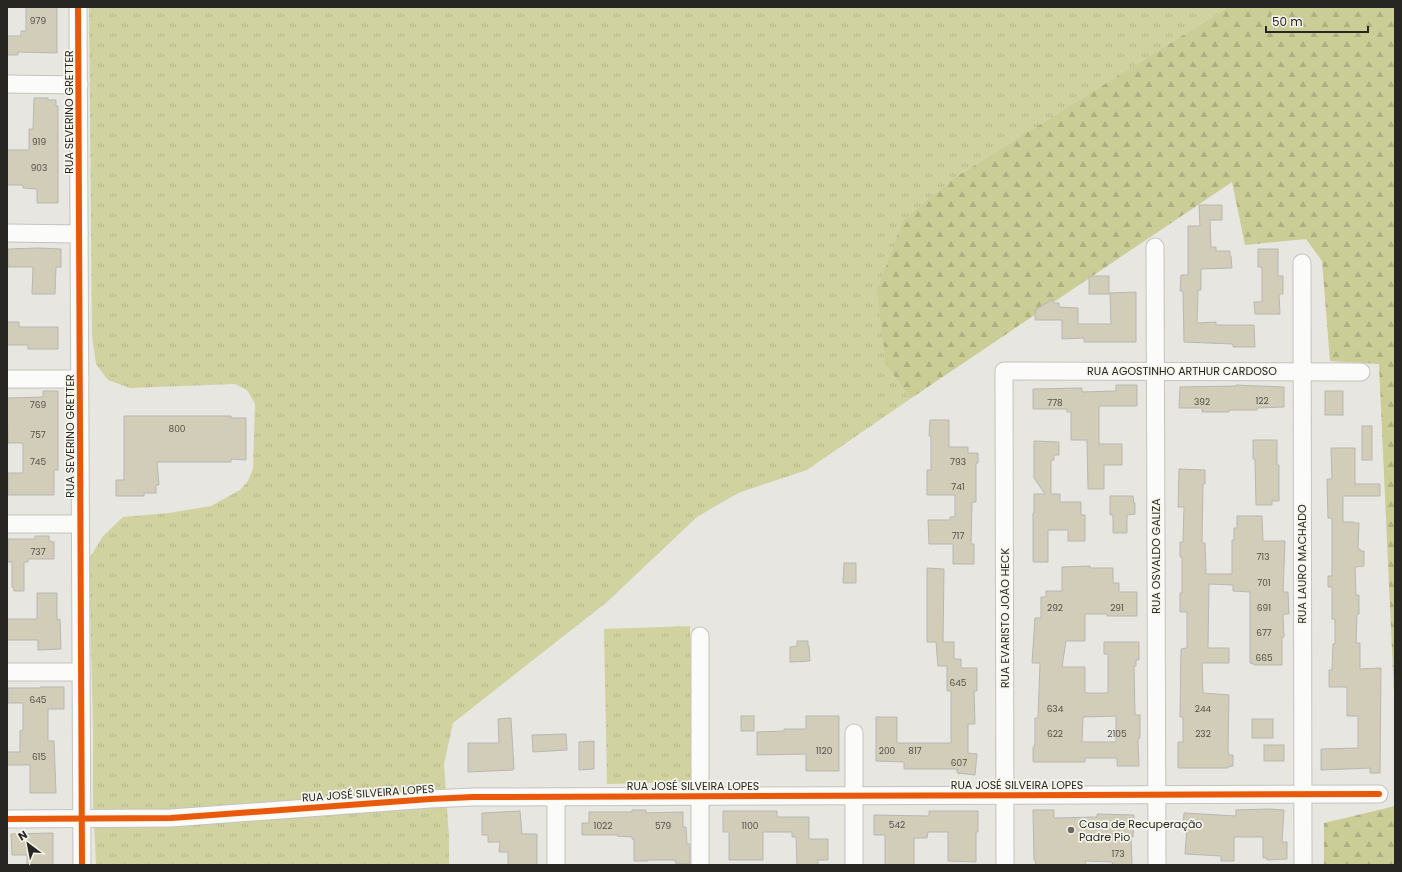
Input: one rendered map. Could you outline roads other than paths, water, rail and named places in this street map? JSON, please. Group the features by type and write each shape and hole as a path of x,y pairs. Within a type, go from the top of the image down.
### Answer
{"street":[{"name":"RUA SEVERINO GRETTER","path":"78,7 82,865"},
{"path":"7,84 79,85"},
{"path":"7,233 79,234"},
{"name":"RUA OSVALDO GALIZA","path":"1155,247 1157,865"},
{"name":"RUA LAURO MACHADO","path":"1302,263 1302,865"},
{"name":"RUA AGOSTINHO ARTHUR CARDOSO","path":"1004,371 1361,372"},
{"name":"RUA EVARISTO JOÃO HECK","path":"1004,371 1005,865"},
{"path":"7,379 80,379"},
{"path":"7,524 80,524"},
{"path":"700,636 700,865"},
{"path":"7,672 81,672"},
{"path":"854,734 854,865"},
{"name":"RUA JOSÉ SILVEIRA LOPES","path":"7,819 171,818 430,799 700,796 1379,794"},
{"path":"556,797 556,865"}],"place":[{"name":"Casa de Recuperação Padre Pio","path":"1071,830"}]}
